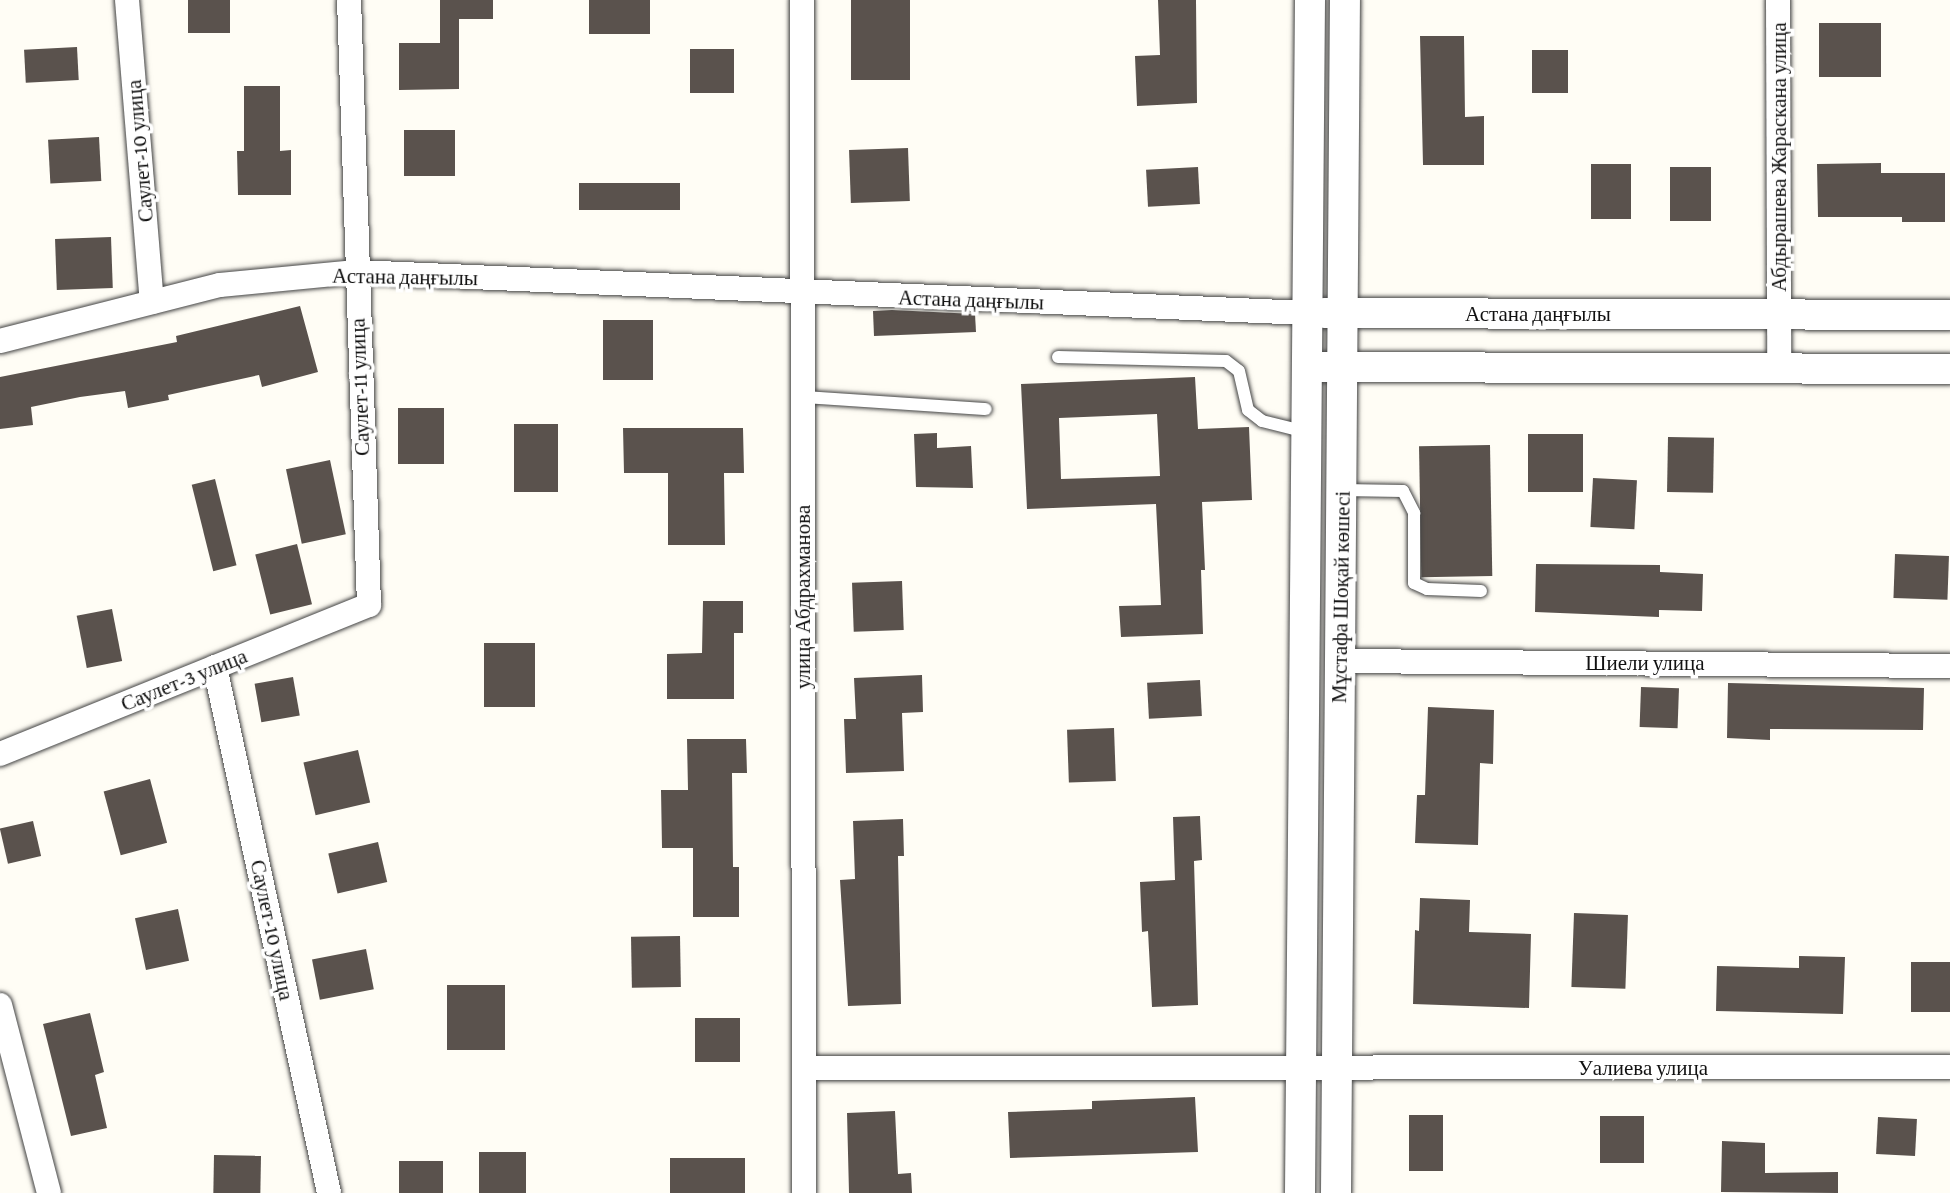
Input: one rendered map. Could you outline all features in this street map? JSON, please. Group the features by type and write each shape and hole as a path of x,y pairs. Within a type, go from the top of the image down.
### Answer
{"street":[{"name":"Саулет-10 улица","path":"127,0 152,302"},
{"name":"Саулет-11 улица","path":"349,0 369,605"},
{"name":"улица Абдрахманова","path":"802,0 804,1193"},
{"name":"Мұстафа Шоқай көшесі","path":"1300,1193 1310,0"},
{"name":"Мұстафа Шоқай көшесі","path":"1335,1193 1345,0"},
{"name":"Абдырашева Жараскана улица","path":"1778,0 1779,369"},
{"name":"Астана даңғылы","path":"0,341 220,285 356,272 1307,313 1950,315"},
{"path":"1307,367 1950,369"},
{"name":"Саулет-3 улица","path":"0,754 369,605"},
{"name":"Шиели улица","path":"1339,661 1950,666"},
{"name":"Саулет-10 улица","path":"215,667 329,1193"},
{"path":"0,1005 49,1193"},
{"name":"Уалиева улица","path":"804,1068 1950,1068"}],"lane":[{"path":"1058,357 1226,361 1239,371 1248,410 1262,421 1306,432"},
{"path":"803,397 986,409"},
{"path":"1342,490 1403,491 1414,513 1414,583 1427,589 1481,591"}],"building":[{"path":"188,0 230,0 230,33 188,33"},
{"path":"440,0 493,0 493,19 459,19 459,89 399,90 399,43 440,43"},
{"path":"589,0 650,0 650,34 589,34"},
{"path":"851,0 910,0 910,80 851,80"},
{"path":"1158,0 1196,0 1197,103 1137,106 1135,56 1160,55"},
{"path":"1819,23 1881,23 1881,77 1819,77"},
{"path":"1420,36 1464,36 1465,117 1484,116 1484,165 1423,165"},
{"path":"77,47 79,80 26,83 24,50"},
{"path":"690,49 734,49 734,93 690,93"},
{"path":"1532,50 1568,50 1568,93 1532,93"},
{"path":"244,86 280,86 280,151 291,150 291,195 238,195 237,151 244,151"},
{"path":"404,130 455,130 455,176 404,176"},
{"path":"99,137 101,181 50,184 48,140"},
{"path":"908,148 910,201 851,203 849,150"},
{"path":"1881,163 1881,173 1945,173 1945,222 1902,222 1902,217 1818,217 1817,164"},
{"path":"1591,164 1631,164 1631,219 1591,219"},
{"path":"1198,167 1200,204 1148,207 1146,170"},
{"path":"1670,167 1711,167 1711,221 1670,221"},
{"path":"579,183 680,183 680,210 579,210"},
{"path":"111,237 113,288 57,290 55,239"},
{"path":"300,306 318,372 262,387 259,375 168,395 169,400 128,408 125,391 80,397 31,407 33,425 0,429 0,377 177,342 176,336"},
{"path":"873,311 975,314 976,332 874,336"},
{"path":"603,320 653,320 653,380 603,380"},
{"path":"1195,377 1198,429 1249,427 1252,500 1202,502 1205,570 1201,570 1203,634 1121,637 1119,606 1161,605 1156,504 1027,509 1021,384","holes":["1157,414 1160,476 1061,479 1059,418"]},
{"path":"398,408 444,408 444,464 398,464"},
{"path":"514,424 558,424 558,492 514,492"},
{"path":"623,428 743,428 744,473 724,473 725,545 668,545 668,473 624,473"},
{"path":"937,433 937,448 971,446 973,488 916,487 914,434"},
{"path":"1528,434 1583,434 1583,492 1528,492"},
{"path":"1668,437 1714,438 1713,493 1667,492"},
{"path":"1490,445 1492,576 1421,577 1419,446"},
{"path":"330,460 346,534 302,544 286,469"},
{"path":"1593,478 1637,480 1634,529 1590,527"},
{"path":"215,479 237,565 213,571 192,485"},
{"path":"297,544 312,604 270,615 255,554"},
{"path":"1895,554 1949,556 1947,600 1893,598"},
{"path":"1536,564 1660,565 1660,572 1703,574 1702,611 1659,610 1659,617 1535,612"},
{"path":"902,581 904,630 854,632 852,583"},
{"path":"703,601 743,601 743,633 734,633 734,699 667,699 667,654 702,653"},
{"path":"112,609 122,661 87,668 77,616"},
{"path":"484,643 535,643 535,707 484,707"},
{"path":"922,675 923,712 902,713 904,771 846,773 844,719 856,719 854,678"},
{"path":"293,677 300,715 261,722 255,684"},
{"path":"1200,680 1202,716 1149,719 1147,683"},
{"path":"1728,683 1924,688 1923,730 1770,729 1770,740 1727,738"},
{"path":"1641,687 1679,688 1678,728 1640,727"},
{"path":"1428,707 1494,710 1493,764 1480,763 1478,845 1415,843 1417,795 1425,795"},
{"path":"1114,728 1116,781 1069,783 1067,730"},
{"path":"687,739 746,739 747,773 732,773 733,867 739,867 739,917 693,917 693,848 662,848 661,790 688,790"},
{"path":"358,750 370,803 316,815 303,763"},
{"path":"150,779 167,843 121,855 104,791"},
{"path":"1200,816 1202,860 1194,861 1198,1005 1152,1007 1148,931 1142,932 1140,882 1175,880 1173,817"},
{"path":"903,819 904,856 898,856 901,1004 848,1006 840,880 855,879 853,821"},
{"path":"33,821 41,856 8,864 0,829"},
{"path":"378,842 387,882 338,893 328,853"},
{"path":"1420,898 1470,900 1469,932 1531,934 1529,1008 1413,1004 1415,930 1419,931"},
{"path":"178,909 189,961 146,970 135,918"},
{"path":"1574,913 1628,915 1625,989 1571,987"},
{"path":"680,936 681,987 632,988 631,937"},
{"path":"366,949 374,989 320,1000 312,959"},
{"path":"1799,956 1845,957 1843,1014 1716,1011 1717,966 1799,968"},
{"path":"1911,962 1950,962 1950,1012 1911,1012"},
{"path":"447,985 505,985 505,1050 447,1050"},
{"path":"90,1013 104,1072 95,1075 107,1128 71,1136 43,1024"},
{"path":"695,1018 740,1018 740,1062 695,1062"},
{"path":"1195,1097 1198,1152 1010,1158 1008,1112 1092,1109 1092,1101"},
{"path":"895,1111 898,1174 911,1173 912,1193 849,1193 847,1113"},
{"path":"1409,1115 1443,1115 1443,1171 1409,1171"},
{"path":"1600,1116 1644,1116 1644,1163 1600,1163"},
{"path":"1878,1117 1917,1119 1915,1156 1876,1154"},
{"path":"1722,1141 1765,1143 1765,1173 1838,1172 1838,1193 1721,1192"},
{"path":"479,1152 526,1152 526,1193 479,1193"},
{"path":"214,1155 261,1156 260,1193 213,1193"},
{"path":"670,1158 745,1158 745,1193 670,1193"},
{"path":"399,1161 443,1161 443,1193 399,1193"}]}
